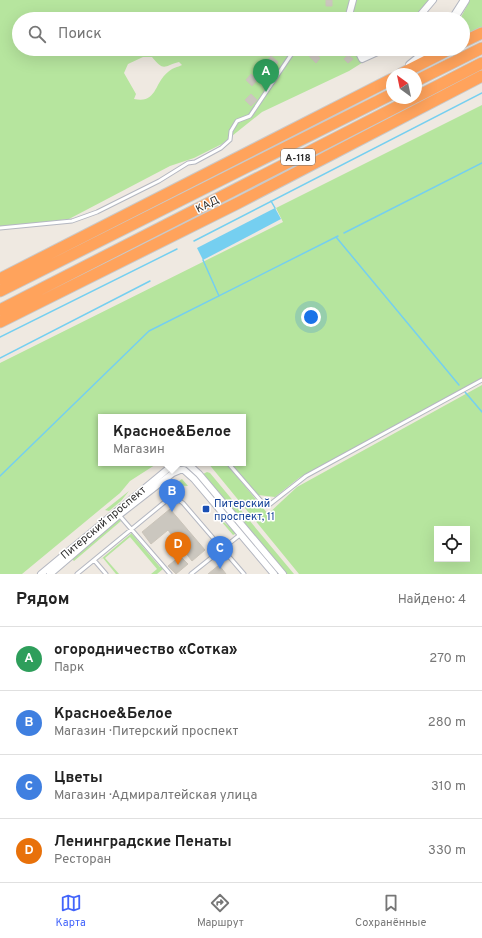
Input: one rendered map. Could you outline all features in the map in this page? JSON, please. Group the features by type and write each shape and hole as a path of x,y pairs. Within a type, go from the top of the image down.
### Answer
{"highway":[{"path":"470,39 482,33"},
{"path":"470,54 482,48"},
{"path":"413,68 436,56"},
{"path":"422,78 466,56"},
{"name":"КАД","path":"422,93 482,63"},
{"path":"0,322 482,76"},
{"path":"0,280 386,81"},
{"name":"КАД","path":"0,291 386,97"},
{"name":"КАД","path":"0,310 401,104"},
{"path":"183,217 280,180"},
{"path":"0,286 48,266"}],"main road":[{"path":"457,12 464,0"},
{"path":"406,68 422,56"}],"street":[{"path":"350,12 353,0"},
{"path":"423,12 433,0"},
{"path":"360,56 362,59 369,56"},
{"name":"Питерский проспект","path":"50,574 117,513 169,468 174,466"},
{"path":"191,466 199,474 274,574"},
{"path":"184,470 283,574"},
{"name":"Питерский проспект","path":"41,574 117,513 173,473 184,470"}],"lane":[{"path":"0,228 72,221 97,212 159,181 188,163 196,162 221,148 230,140 231,131 237,121 250,116 290,56"},
{"path":"231,466 261,501 270,505 306,476 482,380"},
{"path":"184,470 187,466"},
{"path":"77,574 168,497 175,496 183,502 244,574"},
{"path":"117,513 170,574"},
{"path":"191,574 243,532"},
{"path":"94,560 106,574"}],"green space":[{"path":"0,0 429,0 420,12 12,12 12,56 373,56 349,71 262,112 222,144 194,158 170,166 69,219 0,227","holes":["143,57 152,57 159,65 164,67 179,62 182,65 168,72 151,96 141,100 134,99 136,94 124,73 128,64"]},
{"path":"470,0 482,0 482,30 470,36 470,12 464,12"},
{"path":"482,105 482,378 299,478 275,497 258,495 233,466 246,466 246,414 98,414 98,466 153,466 130,481 120,493 22,574 0,574 0,363 283,222 276,208"},
{"path":"482,385 482,574 299,574 210,466 228,466 268,514 297,487"},
{"path":"207,472 210,473 294,574 287,574 203,474"},
{"path":"182,479 188,486 173,485"},
{"path":"129,491 121,501 109,511 105,510"},
{"path":"215,514 235,532 235,534 233,535"},
{"path":"119,519 121,521 74,561 72,559"},
{"path":"133,532 132,534 160,567 162,567 163,569 157,574 151,574 157,569 130,537 105,558 119,574 116,574 103,558 100,560"}],"water":[{"path":"275,208 281,219 203,260 197,248"}],"building":[{"path":"326,0 332,0 332,6 326,6"},
{"path":"271,56 278,62 274,67 267,61"},
{"path":"309,56 318,56 320,58 316,63"},
{"path":"349,56 353,59 348,63 344,59"},
{"path":"251,74 257,80 252,86 246,80"},
{"path":"251,94 257,100 251,106 245,100"},
{"path":"170,509 205,550 192,561 168,530 151,544 142,532"},
{"path":"180,556 188,564 176,574 168,566"},
{"path":"219,565 226,574 208,574"}],"waterway":[{"path":"194,241 482,93"},
{"path":"344,233 482,163"},
{"path":"271,201 275,208"},
{"path":"0,476 149,331 338,236"},
{"path":"336,237 459,385"},
{"path":"0,337 177,249"},
{"path":"203,260 219,296"},
{"path":"0,358 150,281"},
{"path":"465,392 482,412"}],"place":[{"name":"огородничество «Сотка»","path":"266,92"},
{"name":"Питерский проспект, 11","path":"206,509"},
{"name":"Красное&Белое","path":"172,512"},
{"name":"Ленинградские Пенаты","path":"178,565"},
{"name":"Цветы","path":"220,569"}]}
